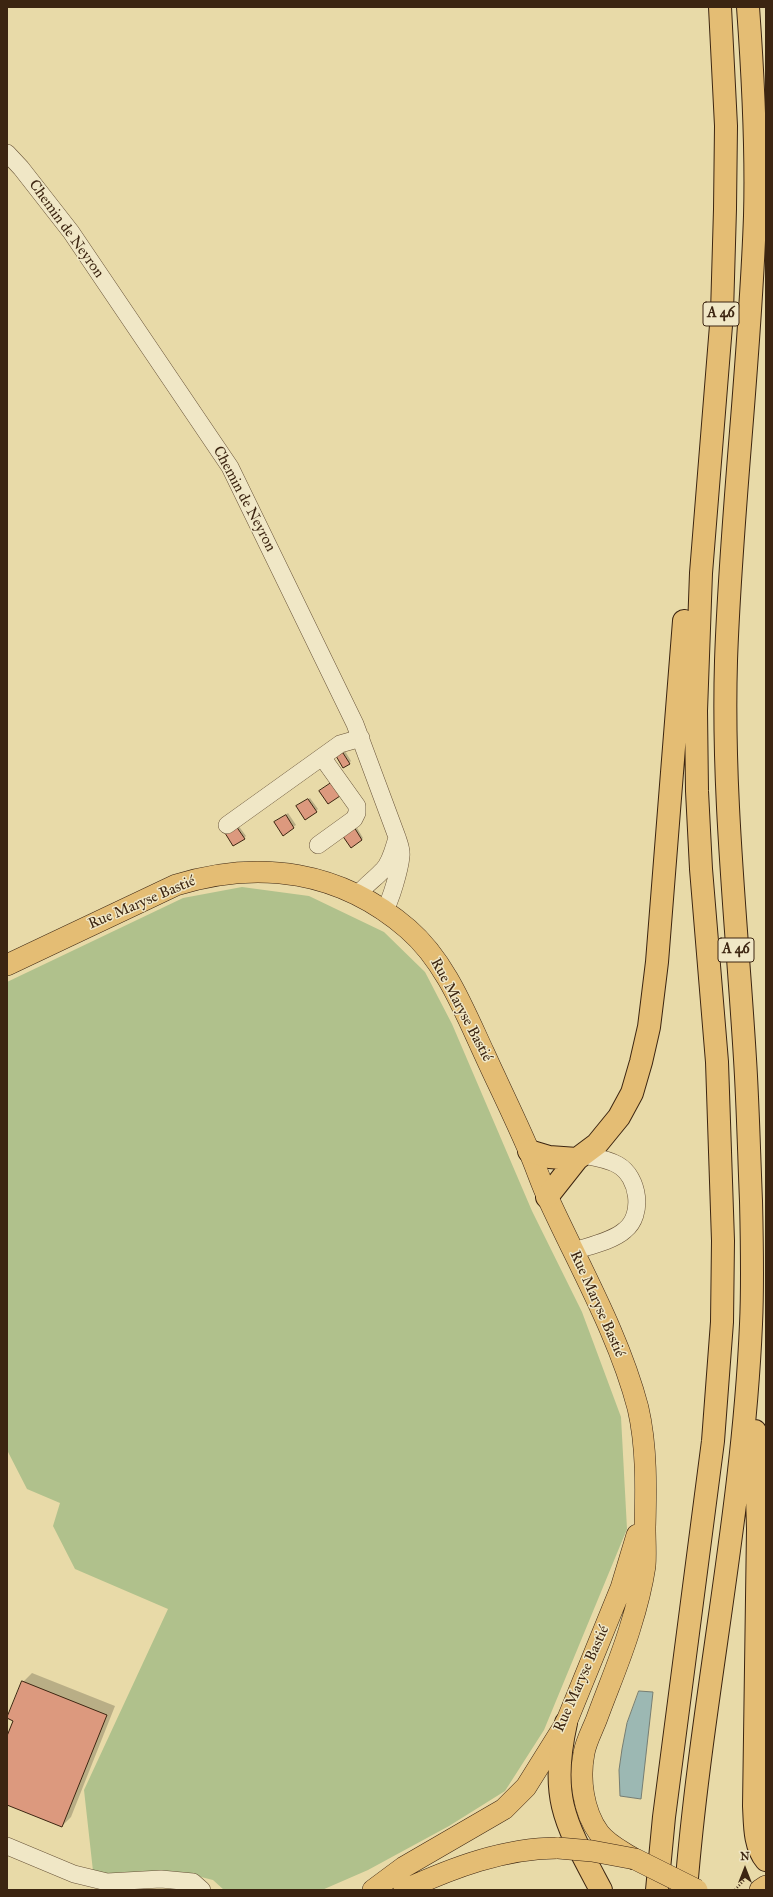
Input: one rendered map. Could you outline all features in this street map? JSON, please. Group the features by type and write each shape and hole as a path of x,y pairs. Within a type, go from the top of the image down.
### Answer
{"highway":[{"name":"A 46","path":"657,1890 664,1817 713,1441 722,1322 723,1234 717,1062 709,986 697,784 697,639 722,313 726,126 720,7"},
{"name":"A 46","path":"686,1890 695,1792 740,1465 752,1324 749,1150 745,1057 731,879 727,788 726,665 731,552 751,307 755,210 754,121 748,7"},
{"path":"548,1197 580,1157 597,1144 609,1131 626,1105 636,1079 649,1027 662,907 692,520 707,501"},
{"path":"529,1151 549,1157 580,1157"},
{"path":"752,1324 758,1529 754,1806 757,1840 761,1852 766,1860"},
{"path":"566,1723 558,1766 560,1800 573,1838 601,1890"}],"main road":[{"name":"Rue Maryse Bastié","path":"7,965 176,885 202,877 230,872 280,872 331,883 358,895 384,911 408,930 435,959 470,1023 529,1151 548,1197 574,1251 626,1368 639,1412 643,1438 646,1504 645,1568 630,1628 584,1751 582,1777 590,1818 600,1834 612,1846 635,1859"},
{"name":"Rue Maryse Bastié","path":"374,1890 404,1867 504,1809 526,1787 566,1723 621,1588 646,1504"},
{"path":"404,1890 470,1864 514,1851 558,1848 592,1851 635,1859 697,1890"},
{"path":"760,1890 766,1886"}],"street":[{"name":"Chemin de Neyron","path":"7,153 21,168 71,232 230,467 358,731 397,837 402,855 389,904 384,911"},
{"path":"227,825 358,731"},
{"path":"318,845 354,819 357,813 357,806 322,757"},
{"path":"358,895 362,888 384,870 392,855 397,837"},
{"path":"574,1251 607,1240 626,1230 635,1214 637,1197 632,1181 619,1165 602,1158 580,1157"},
{"path":"7,1846 74,1874 107,1882 161,1879 193,1882 202,1890"}],"green space":[{"path":"242,887 309,896 384,932 425,972 452,1024 532,1211 582,1312 621,1417 627,1529 544,1730 505,1791 449,1826 368,1870 322,1890 224,1890 213,1880 181,1872 94,1880 84,1790 168,1609 75,1569 53,1526 60,1503 27,1489 7,1450 7,982 183,898"}],"water":[{"path":"639,1691 653,1692 641,1799 620,1796 619,1770 627,1723"}],"building":[{"path":"343,753 350,764 343,768 336,756"},
{"path":"331,783 340,796 328,804 319,791"},
{"path":"308,799 317,812 305,820 296,806"},
{"path":"286,815 294,828 283,836 274,822"},
{"path":"236,826 245,839 233,846 225,833"},
{"path":"354,827 362,840 351,848 342,835"},
{"path":"22,1681 107,1715 62,1827 7,1805 7,1736 13,1721 7,1718"}]}
